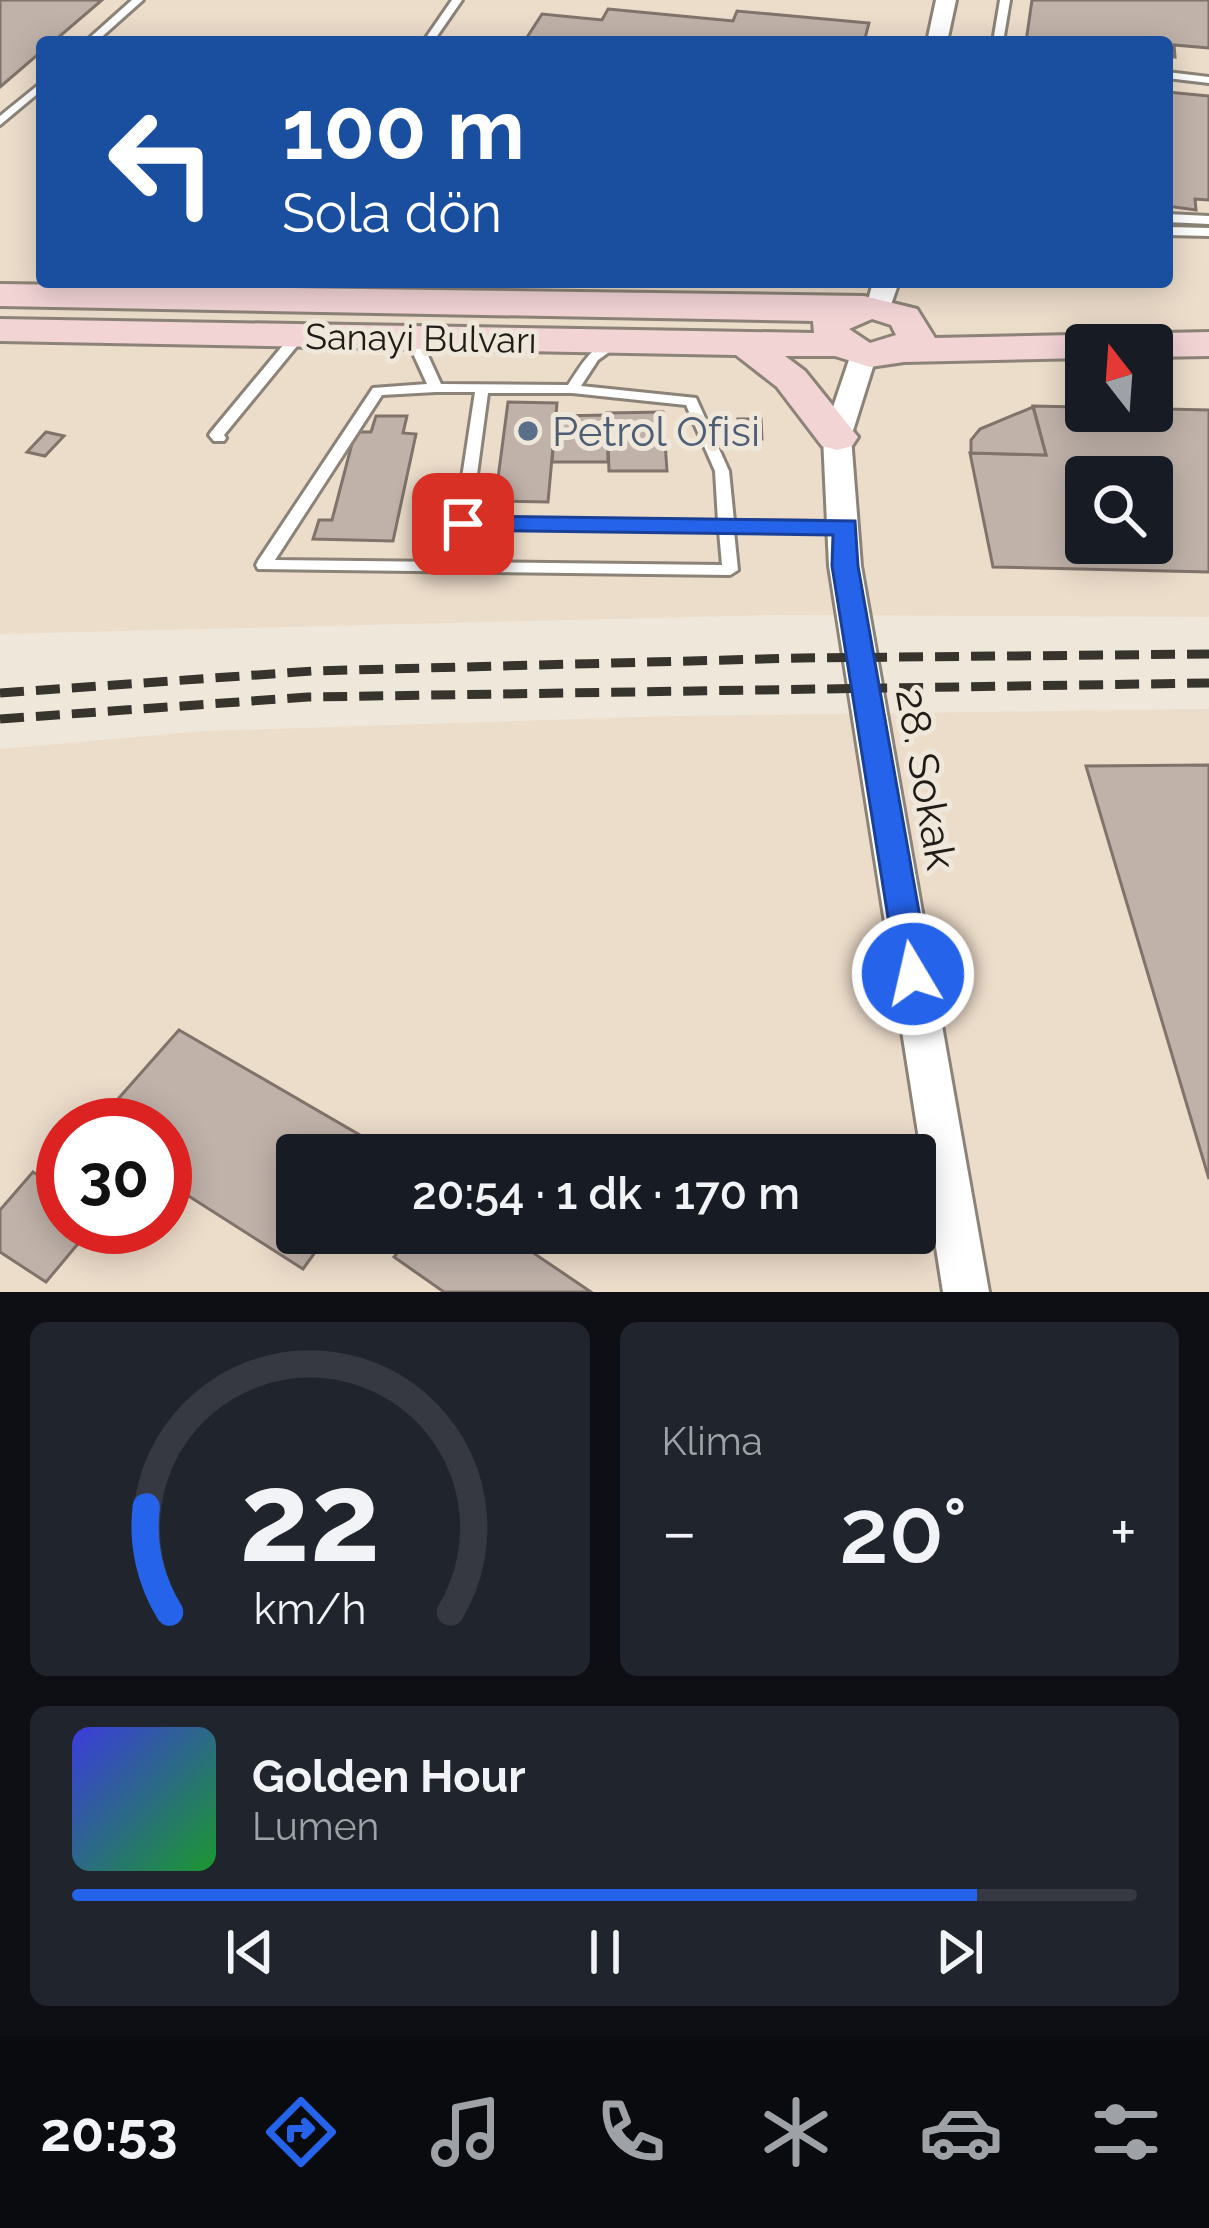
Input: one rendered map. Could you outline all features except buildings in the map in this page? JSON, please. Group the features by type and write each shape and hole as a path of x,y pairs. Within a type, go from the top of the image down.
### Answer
{"main road":[{"name":"Sanayi Bulvarı","path":"0,295 225,291 1209,344"},
{"name":"Sanayi Bulvarı","path":"0,329 746,344 875,324 1209,312"},
{"path":"746,344 791,379 837,436"}],"street":[{"path":"938,36 946,0"},
{"name":"28. Sokak","path":"875,324 837,436 845,566 966,1292"}],"lane":[{"path":"97,36 138,0"},
{"path":"432,36 457,0"},
{"path":"999,36 1005,0"},
{"path":"1173,76 1209,80"},
{"path":"0,122 36,90"},
{"path":"1173,218 1209,220"},
{"path":"1173,231 1209,232"},
{"path":"219,438 216,435 299,335"},
{"path":"413,338 436,388"},
{"path":"572,389 593,357 614,342"},
{"path":"436,388 572,389 691,401 722,471 730,570 264,565 378,391 436,388"},
{"path":"482,388 463,524 846,527"}],"shaded area":[{"path":"0,0 1209,0 1209,617 775,615 0,634"},
{"path":"1209,709 1209,1292 0,1292 0,749 203,731 675,716"}],"railway":[{"path":"0,693 313,671 802,658 1209,654"},
{"path":"0,719 308,697 1209,683"}],"place":[{"name":"Petrol Ofisi","path":"528,431"}],"route":[{"path":"463,524 846,527 845,566 913,974"}]}
